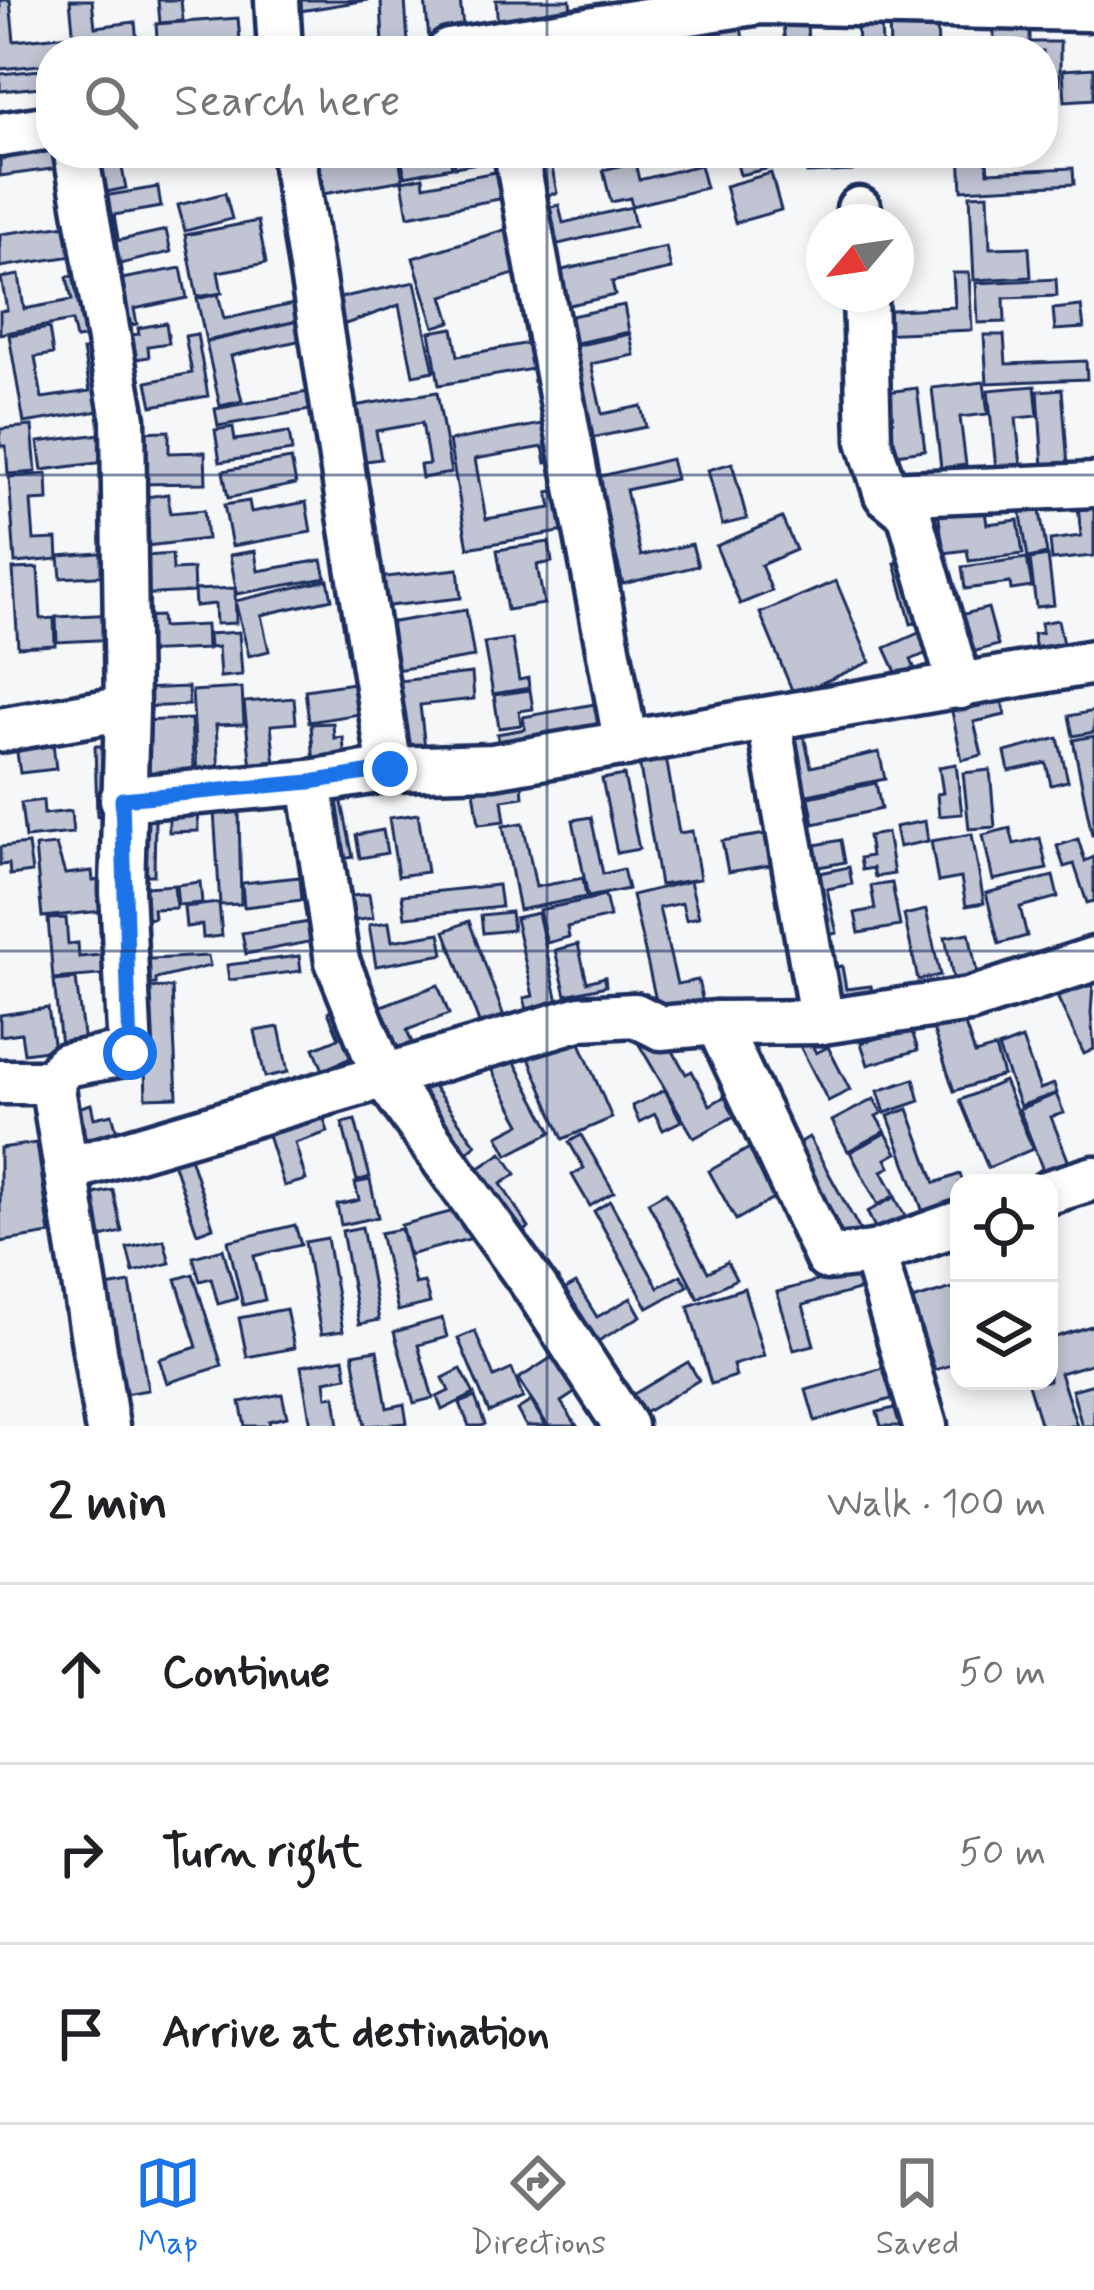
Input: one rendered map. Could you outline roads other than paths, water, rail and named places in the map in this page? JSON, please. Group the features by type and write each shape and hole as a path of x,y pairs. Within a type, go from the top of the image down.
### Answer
{"street":[{"path":"277,0 279,36"},
{"path":"557,36 760,2 1088,12"},
{"path":"0,135 36,129"},
{"path":"79,168 123,418 127,708 122,799 130,1053 65,1065 52,1082 107,1426"},
{"path":"295,168 390,769"},
{"path":"519,168 626,745"},
{"path":"865,312 869,441 886,494 909,513 960,687"},
{"path":"886,494 1094,485"},
{"path":"122,799 310,782 390,769 494,766 769,722 1094,662"},
{"path":"0,730 127,708"},
{"path":"769,722 822,1022"},
{"path":"310,782 337,961 383,1075 536,1289 625,1426"},
{"path":"66,1170 581,1018 635,1016 661,1028 822,1022 969,1000 1094,959"},
{"path":"717,1023 827,1258 874,1253 950,1226"},
{"path":"0,1082 52,1082"},
{"path":"1058,1189 1094,1178"},
{"path":"874,1253 925,1426"}]}
